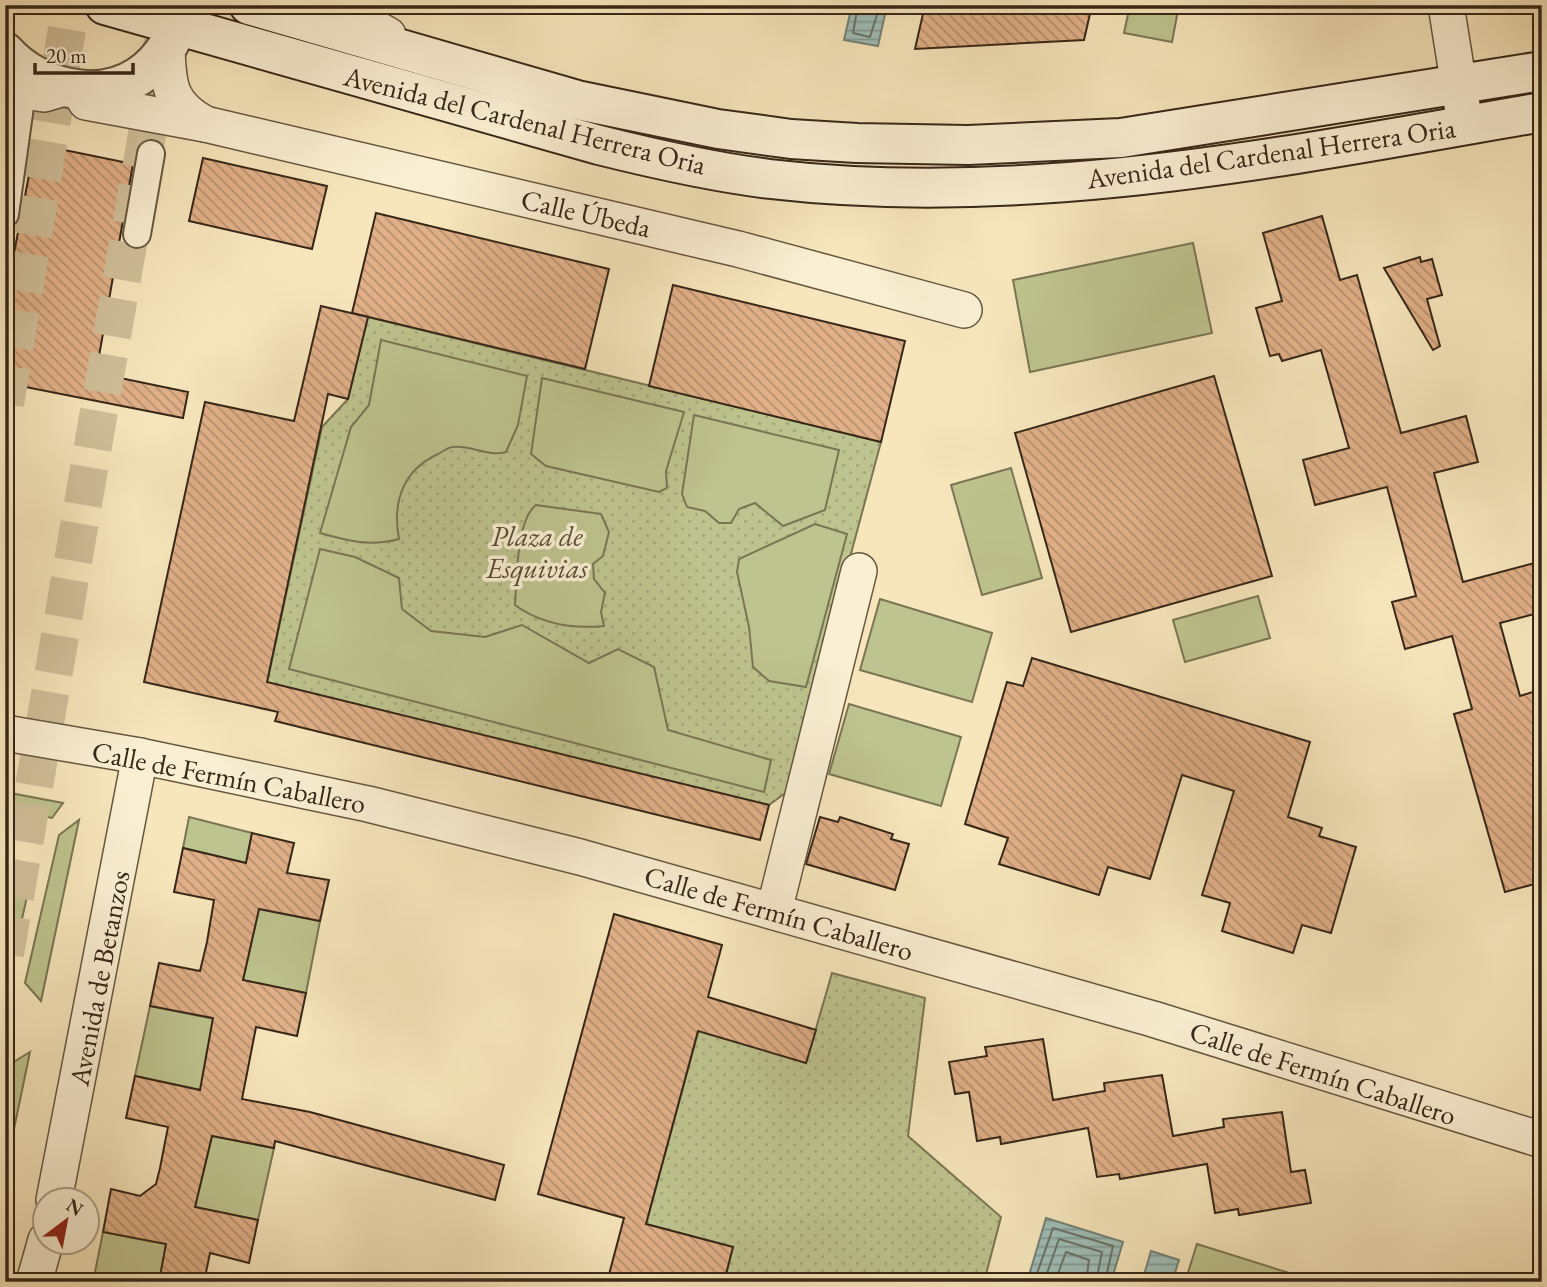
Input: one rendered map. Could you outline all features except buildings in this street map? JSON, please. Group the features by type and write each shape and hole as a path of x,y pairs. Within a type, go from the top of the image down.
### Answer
{"main road":[{"name":"Avenida del Cardenal Herrera Oria","path":"105,5 599,145 657,159 770,179 905,186 1018,186 1112,179 1204,168 1542,112"},
{"name":"Avenida del Cardenal Herrera Oria","path":"248,5 577,100 790,139 857,143 968,145 1121,138 1542,71"},
{"path":"5,51 18,66 71,88 124,84 140,76 178,26"}],"street":[{"name":"Avenida del Cardenal Herrera Oria","path":"334,5 377,30 459,65"},
{"path":"1446,5 1465,124"},
{"name":"Calle Úbeda","path":"178,26 173,95 186,113 205,124"},
{"name":"Calle Úbeda","path":"71,88 86,102 205,124 738,249 964,310"},
{"path":"5,214 14,90 44,94 71,88"},
{"path":"138,234 151,154"},
{"path":"774,911 859,572"},
{"name":"Calle de Fermín Caballero","path":"5,733 140,756 368,804 774,911 1153,1019 1542,1140"},
{"name":"Avenida de Betanzos","path":"57,1186 140,756"},
{"path":"34,1282 41,1256"}],"green space":[{"path":"1130,5 1179,5 1172,42 1124,33"},
{"path":"1193,243 1212,333 1030,372 1013,280"},
{"name":"Plaza de Esquivias","path":"368,317 881,442 787,792 769,805 267,683 322,427 348,399"},
{"path":"381,340 527,376 518,425 506,452 493,453 453,447 426,461 408,478 399,500 399,539 379,543 360,542 320,533 351,427 369,405"},
{"path":"542,378 684,412 666,471 667,488 659,492 546,466 531,454"},
{"path":"694,415 839,450 825,510 783,526 755,503 739,509 731,523 719,523 705,511 687,507 682,494"},
{"path":"1542,418 1542,457 1534,421"},
{"path":"1011,468 1042,578 982,595 951,485"},
{"path":"536,505 601,514 609,532 603,556 593,564 594,579 605,593 601,612 604,626 558,624 536,617 515,605 521,537 529,513"},
{"path":"815,524 847,534 806,687 769,681 753,667 749,627 737,572 739,559"},
{"path":"320,549 355,557 399,578 402,609 431,631 485,637 522,625 589,663 618,649 654,667 668,730 771,760 764,792 289,669"},
{"path":"1258,596 1270,638 1185,662 1173,620"},
{"path":"880,599 992,633 972,702 860,670"},
{"path":"849,704 961,737 941,806 829,774"},
{"path":"5,792 63,803 52,818 5,809"},
{"path":"189,817 252,833 246,863 183,848"},
{"path":"79,820 41,1001 25,983 59,835"},
{"path":"31,879 12,963 5,954 5,896"},
{"path":"259,909 320,921 306,993 243,980"},
{"path":"832,973 925,998 908,1136 1001,1217 984,1282 724,1282 733,1247 646,1224 699,1029 806,1063"},
{"path":"150,1006 214,1019 201,1090 135,1076"},
{"path":"30,1052 5,1172 7,1066"},
{"path":"212,1136 274,1148 258,1220 195,1207"},
{"path":"103,1232 166,1244 159,1282 93,1282 98,1256 102,1256"},
{"path":"1197,1244 1318,1282 1185,1282"}],"water":[{"path":"852,5 887,5 878,46 844,40"},
{"path":"1046,1218 1123,1242 1111,1282 1027,1282"},
{"path":"1151,1251 1179,1260 1172,1282 1142,1282"}],"tunnel":[{"path":"5,404 71,5"},
{"path":"5,954 163,42"}]}
